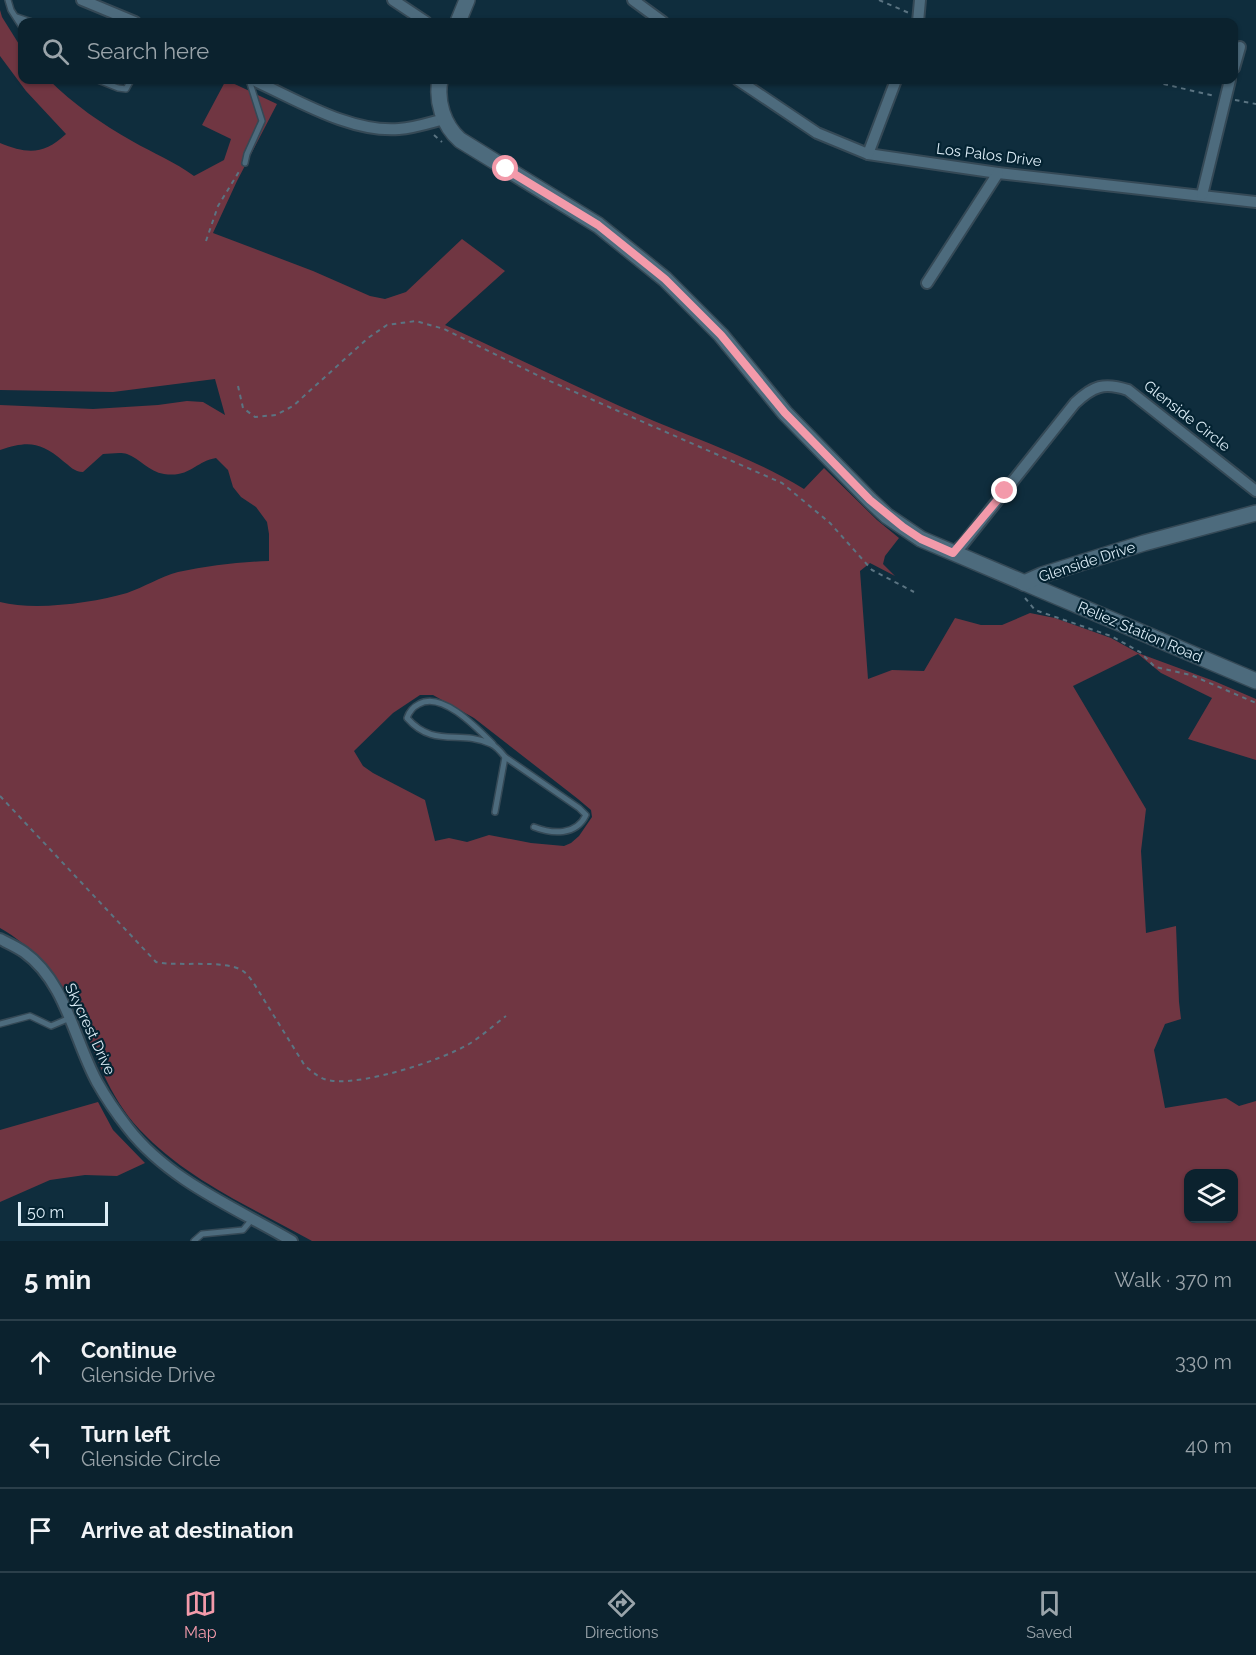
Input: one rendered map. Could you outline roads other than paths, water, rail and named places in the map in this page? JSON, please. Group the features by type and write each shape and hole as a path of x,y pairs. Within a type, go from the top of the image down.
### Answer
{"street":[{"path":"82,0 125,18"},
{"path":"393,0 420,18"},
{"path":"460,18 467,0"},
{"path":"633,0 658,18"},
{"path":"918,18 920,0"},
{"path":"1238,53 1240,47"},
{"path":"260,84 337,118 382,130 400,129 444,119 439,99 440,84"},
{"name":"Los Palos Drive","path":"744,84 817,133 868,154 998,173 1256,202"},
{"path":"868,154 894,84"},
{"path":"1202,195 1229,84"},
{"name":"Glenside Drive","path":"444,119 452,133 460,140 598,225 665,279 721,335 785,413 870,500 921,539 1022,588 1042,575 1144,543 1256,513"},
{"path":"927,283 998,173"},
{"name":"Glenside Circle","path":"953,553 963,544 1075,403 1097,387 1110,385 1128,390 1256,491"},
{"name":"Reliez Station Road","path":"1022,588 1256,681"},
{"name":"Skycrest Drive","path":"0,939 25,952 51,981 70,1018 97,1082 144,1148 194,1186 292,1241"}],"lane":[{"path":"8,0 18,20"},
{"path":"108,84 126,89 129,84"},
{"path":"245,163 262,121 252,84"},
{"path":"493,744 468,738 428,735 413,725 407,718 408,714 416,705 428,700 436,701 454,710 477,728 493,744 505,757 586,815 582,822 565,832 547,832 534,827"},
{"path":"495,812 505,757"},
{"path":"0,1024 30,1016 51,1026 70,1018"},
{"path":"194,1241 202,1234 243,1230 253,1218"}]}
